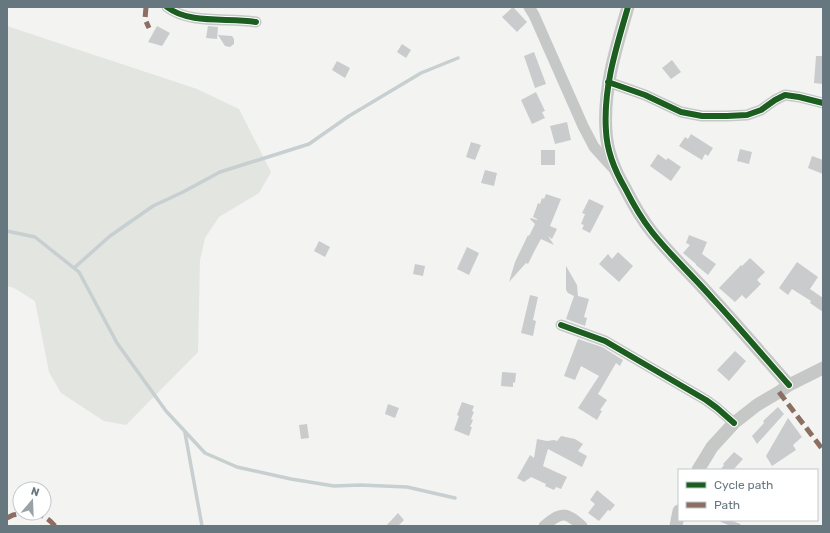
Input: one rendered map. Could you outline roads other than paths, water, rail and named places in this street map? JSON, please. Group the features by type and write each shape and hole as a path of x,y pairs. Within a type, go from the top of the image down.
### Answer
{"street":[{"path":"167,7 175,12 189,16 222,20 249,20 256,22"},
{"path":"529,7 594,147 616,171"},
{"path":"628,7 608,82 605,110 608,149 616,171 637,211 652,232 713,298 789,385"},
{"path":"608,82 645,95 681,112 702,116 747,116 761,110 785,95 823,103"},
{"path":"561,325 605,341 706,400 734,423"},
{"path":"699,469 712,447 734,423 757,405 789,385 823,368"},
{"path":"544,526 558,516 562,515 573,518 582,526"},
{"path":"676,526 678,516"}],"lane":[{"path":"726,521 738,526"}],"waterway":[{"path":"74,268 110,236 153,206 220,172 309,144 349,116 421,73 458,58"},
{"path":"7,231 35,237 79,272 117,343 166,411 205,453 237,467 291,479 334,486 360,485 407,487 455,498"},
{"path":"185,433 202,526"}]}
